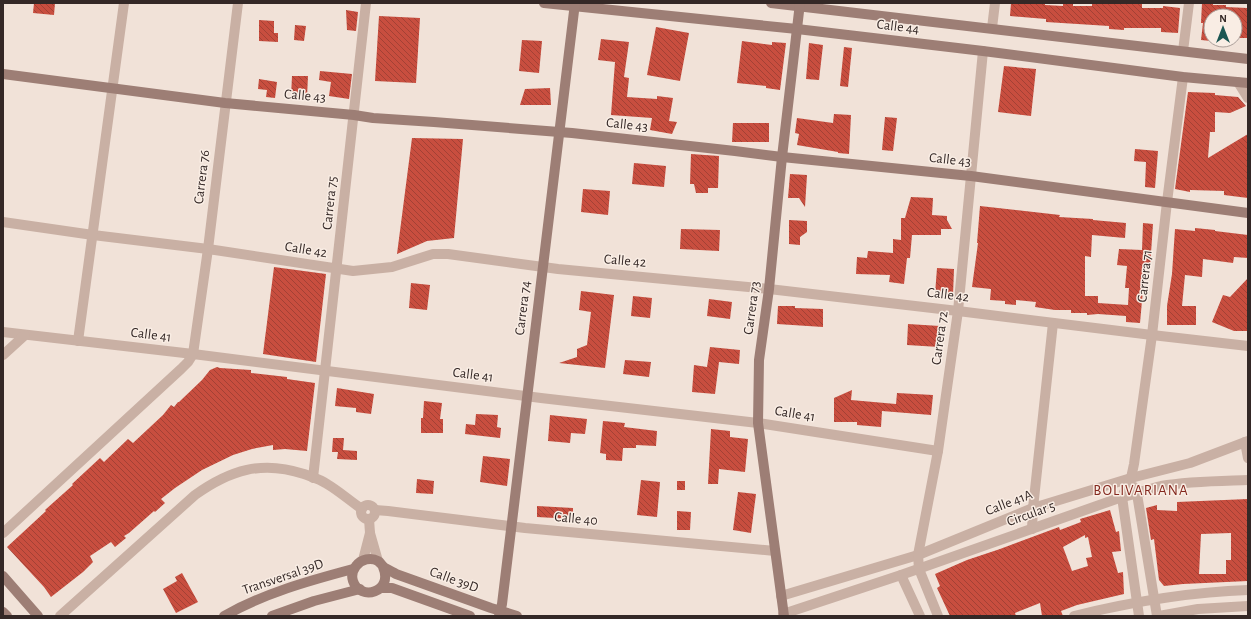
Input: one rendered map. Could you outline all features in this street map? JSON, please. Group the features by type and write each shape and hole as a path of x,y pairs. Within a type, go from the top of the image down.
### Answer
{"street":[{"path":"78,341 124,3"},
{"name":"Carrera 76","path":"192,354 208,249 238,3"},
{"name":"Carrera 75","path":"313,478 366,3"},
{"name":"Calle 44","path":"544,3 797,29 1183,77 1243,83"},
{"name":"Calle 44","path":"770,3 800,5 1248,59"},
{"path":"992,28 995,3"},
{"path":"1183,51 1189,3"},
{"name":"Carrera 74","path":"500,614 575,5"},
{"name":"Carrera 73","path":"784,615 758,422 759,360 770,289 782,157 800,5"},
{"name":"Carrera 72","path":"938,616 919,569 918,555 938,451 958,310 983,51"},
{"name":"Calle 43","path":"3,74 225,103 373,118 559,132 971,176 1248,213"},
{"name":"Carrera 71","path":"1122,497 1131,478 1134,464 1152,335 1183,77"},
{"path":"1243,83 1248,98"},
{"name":"Calle 42","path":"3,222 208,249 352,272 392,266 433,254 448,254 566,269 770,289 958,310 1052,323 1248,346"},
{"path":"1032,529 1052,323"},
{"name":"Calle 41","path":"3,332 24,336 192,354 527,396 758,422 938,451"},
{"path":"3,354 24,336"},
{"path":"3,533 181,369 188,362 192,354"},
{"path":"1247,442 1248,458"},
{"name":"Calle 41A","path":"781,596 918,555 1033,508 1131,478 1190,463 1247,442"},
{"path":"60,616 195,495 208,486 234,473 258,467 285,469 326,483 362,509"},
{"path":"1131,478 1137,494 1158,616 1198,609 1248,606"},
{"name":"Circular 5","path":"784,615 1122,497 1137,494 1160,486 1210,481 1248,480"},
{"path":"1122,497 1139,616"},
{"path":"369,505 375,510 374,516 369,519 366,519 361,513 364,506 369,505"},
{"name":"Calle 40","path":"375,510 511,527 775,551"},
{"path":"369,519 370,533 386,578 381,588 376,591 365,592 360,590 353,581 352,575 357,564 363,560 370,559 381,564"},
{"path":"363,560 370,533"},
{"name":"Carrera 72","path":"901,575 918,555"},
{"name":"Calle 39D","path":"381,564 396,574 500,614 517,616"},
{"name":"Transversal 39D","path":"224,616 252,602 284,589 353,570"},
{"path":"901,575 920,616"},
{"path":"3,576 38,616"},
{"name":"Calle 39D","path":"381,588 392,588 468,616"},
{"path":"272,616 314,601 360,590"},
{"path":"1074,616 1154,599 1248,590"},
{"path":"3,612 7,616"}],"building":[{"path":"34,3 55,3 54,15 33,13"},
{"path":"1011,3 1045,3 1045,5 1063,6 1063,3 1073,4 1073,6 1092,6 1092,3 1142,3 1142,8 1163,8 1163,6 1180,8 1178,33 1161,32 1161,28 1124,28 1124,30 1109,29 1109,26 1046,22 1046,19 1010,16"},
{"path":"1202,3 1226,5 1226,7 1247,8 1248,38 1243,38 1243,8 1203,8 1203,23 1201,23"},
{"path":"346,10 358,12 356,31 347,30"},
{"path":"379,16 420,18 416,83 375,81"},
{"path":"259,20 274,21 274,33 278,33 278,42 259,41"},
{"path":"1203,23 1203,40 1201,40"},
{"path":"295,25 306,26 304,41 294,40"},
{"path":"656,27 689,33 680,81 647,75"},
{"path":"601,39 629,42 624,77 629,78 627,97 657,99 657,96 673,98 669,121 677,122 672,134 650,130 652,118 611,115 615,62 598,60"},
{"path":"522,40 542,41 539,73 519,71"},
{"path":"742,41 772,45 772,42 786,43 780,90 766,88 766,86 737,83"},
{"path":"809,43 823,45 819,80 806,79"},
{"path":"844,47 852,48 848,87 840,86"},
{"path":"1004,66 1036,69 1031,116 998,112"},
{"path":"320,71 352,74 349,99 329,96 331,82 319,80"},
{"path":"292,76 308,76 307,97 291,97"},
{"path":"259,79 277,82 275,98 266,97 267,90 258,89"},
{"path":"550,88 551,105 520,105 525,89"},
{"path":"1188,92 1215,93 1215,95 1238,97 1246,106 1230,113 1215,112 1215,132 1210,132 1208,158 1248,134 1248,198 1224,195 1224,191 1190,190 1190,192 1175,189"},
{"path":"834,114 851,115 849,154 797,145 799,134 795,133 797,118 833,123"},
{"path":"885,117 897,118 893,151 882,150"},
{"path":"733,123 769,123 769,142 732,142"},
{"path":"412,138 463,139 454,238 427,241 397,254"},
{"path":"1135,149 1158,151 1155,188 1145,187 1146,162 1134,161"},
{"path":"691,154 719,156 718,188 708,188 708,193 696,193 694,184 690,184"},
{"path":"634,163 666,166 664,187 632,184"},
{"path":"790,174 807,175 805,207 799,198 788,198"},
{"path":"583,189 610,191 608,215 581,212"},
{"path":"911,197 933,198 932,215 947,216 947,220 952,229 941,229 941,235 912,235 910,258 907,258 904,284 889,282 890,275 856,274 857,257 867,258 868,251 893,253 893,239 901,240 901,218 905,218"},
{"path":"980,206 1060,215 1059,217 1126,223 1125,238 1092,235 1091,257 1085,256 1085,296 1098,296 1098,303 1128,305 1129,288 1125,288 1127,266 1117,265 1119,249 1142,250 1143,223 1153,224 1150,268 1146,267 1140,323 1126,322 1126,316 1098,314 1087,315 1087,313 1071,313 1071,310 1055,310 1035,307 1036,302 1016,300 1016,305 1005,304 1005,301 990,300 991,289 972,287 978,243"},
{"path":"789,220 807,221 807,232 800,237 800,245 789,244"},
{"path":"1195,228 1248,235 1248,258 1234,257 1233,263 1203,259 1202,277 1185,275 1182,306 1196,306 1196,325 1167,325 1167,306 1172,274 1175,229 1195,231"},
{"path":"681,229 720,230 719,251 680,249"},
{"path":"274,267 326,274 316,362 263,354"},
{"path":"937,268 954,269 953,295 935,294"},
{"path":"1248,278 1248,331 1234,331 1212,322 1223,295 1230,297"},
{"path":"411,283 430,285 427,310 409,308"},
{"path":"581,291 614,295 605,368 559,363 577,357 577,349 587,345 591,312 579,310"},
{"path":"633,296 652,298 650,318 631,316"},
{"path":"709,299 732,302 730,319 707,316"},
{"path":"778,306 823,309 823,327 777,324"},
{"path":"908,324 940,326 939,347 907,345"},
{"path":"710,347 740,350 739,364 719,362 715,394 692,392 694,365 707,367"},
{"path":"625,360 651,362 649,377 623,374"},
{"path":"217,367 251,370 251,373 287,377 287,379 315,383 307,451 285,449 273,450 273,445 252,449 233,455 202,470 161,499 165,503 124,536 126,538 115,547 111,542 90,556 93,562 83,572 51,597 44,587 7,547 100,458 104,462 128,439 133,443 163,415 171,405 174,407 202,380 210,370"},
{"path":"337,388 374,394 371,414 356,412 356,408 335,406"},
{"path":"852,390 851,400 896,404 897,393 933,395 931,415 882,411 881,427 857,425 857,422 834,422 834,398"},
{"path":"424,401 442,403 440,419 443,419 443,433 421,433 421,418 423,418"},
{"path":"476,414 498,415 497,427 501,428 500,438 465,434 466,424 475,425"},
{"path":"550,415 587,419 585,434 571,433 570,443 548,441"},
{"path":"603,421 625,423 624,427 657,431 656,446 636,445 636,448 623,448 622,461 606,460 606,454 600,453"},
{"path":"711,429 730,431 730,437 748,439 745,472 719,469 718,484 708,484"},
{"path":"333,438 344,438 343,450 357,451 357,460 337,459 338,452 332,452"},
{"path":"483,456 510,459 507,486 480,482"},
{"path":"417,479 434,481 433,494 416,493"},
{"path":"641,480 660,482 657,517 637,515"},
{"path":"677,481 685,481 685,490 677,490"},
{"path":"738,492 756,494 751,533 733,530"},
{"path":"1248,499 1248,581 1164,586 1159,580 1154,539 1151,540 1146,508 1157,505 1157,510 1177,511 1177,502","holes":["1231,533 1231,560 1226,560 1226,574 1199,574 1201,534"]},
{"path":"537,506 573,508 573,519 537,517"},
{"path":"1110,510 1116,532 1119,531 1121,551 1112,552 1118,573 1123,572 1124,594 1077,605 1061,611 1063,616 1042,616 1040,603 1015,613 1016,616 950,616 937,588 940,586 935,574 967,560 1059,527 1060,530 1081,522 1080,519","holes":["1085,535 1085,538 1088,537 1092,557 1086,558 1088,566 1072,571 1063,547"]},
{"path":"677,511 691,512 690,530 677,530"},
{"path":"182,573 198,602 176,613 163,589 177,581 175,577"}],"district":[{"name":"BOLIVARIANA","path":"1141,490"}]}
